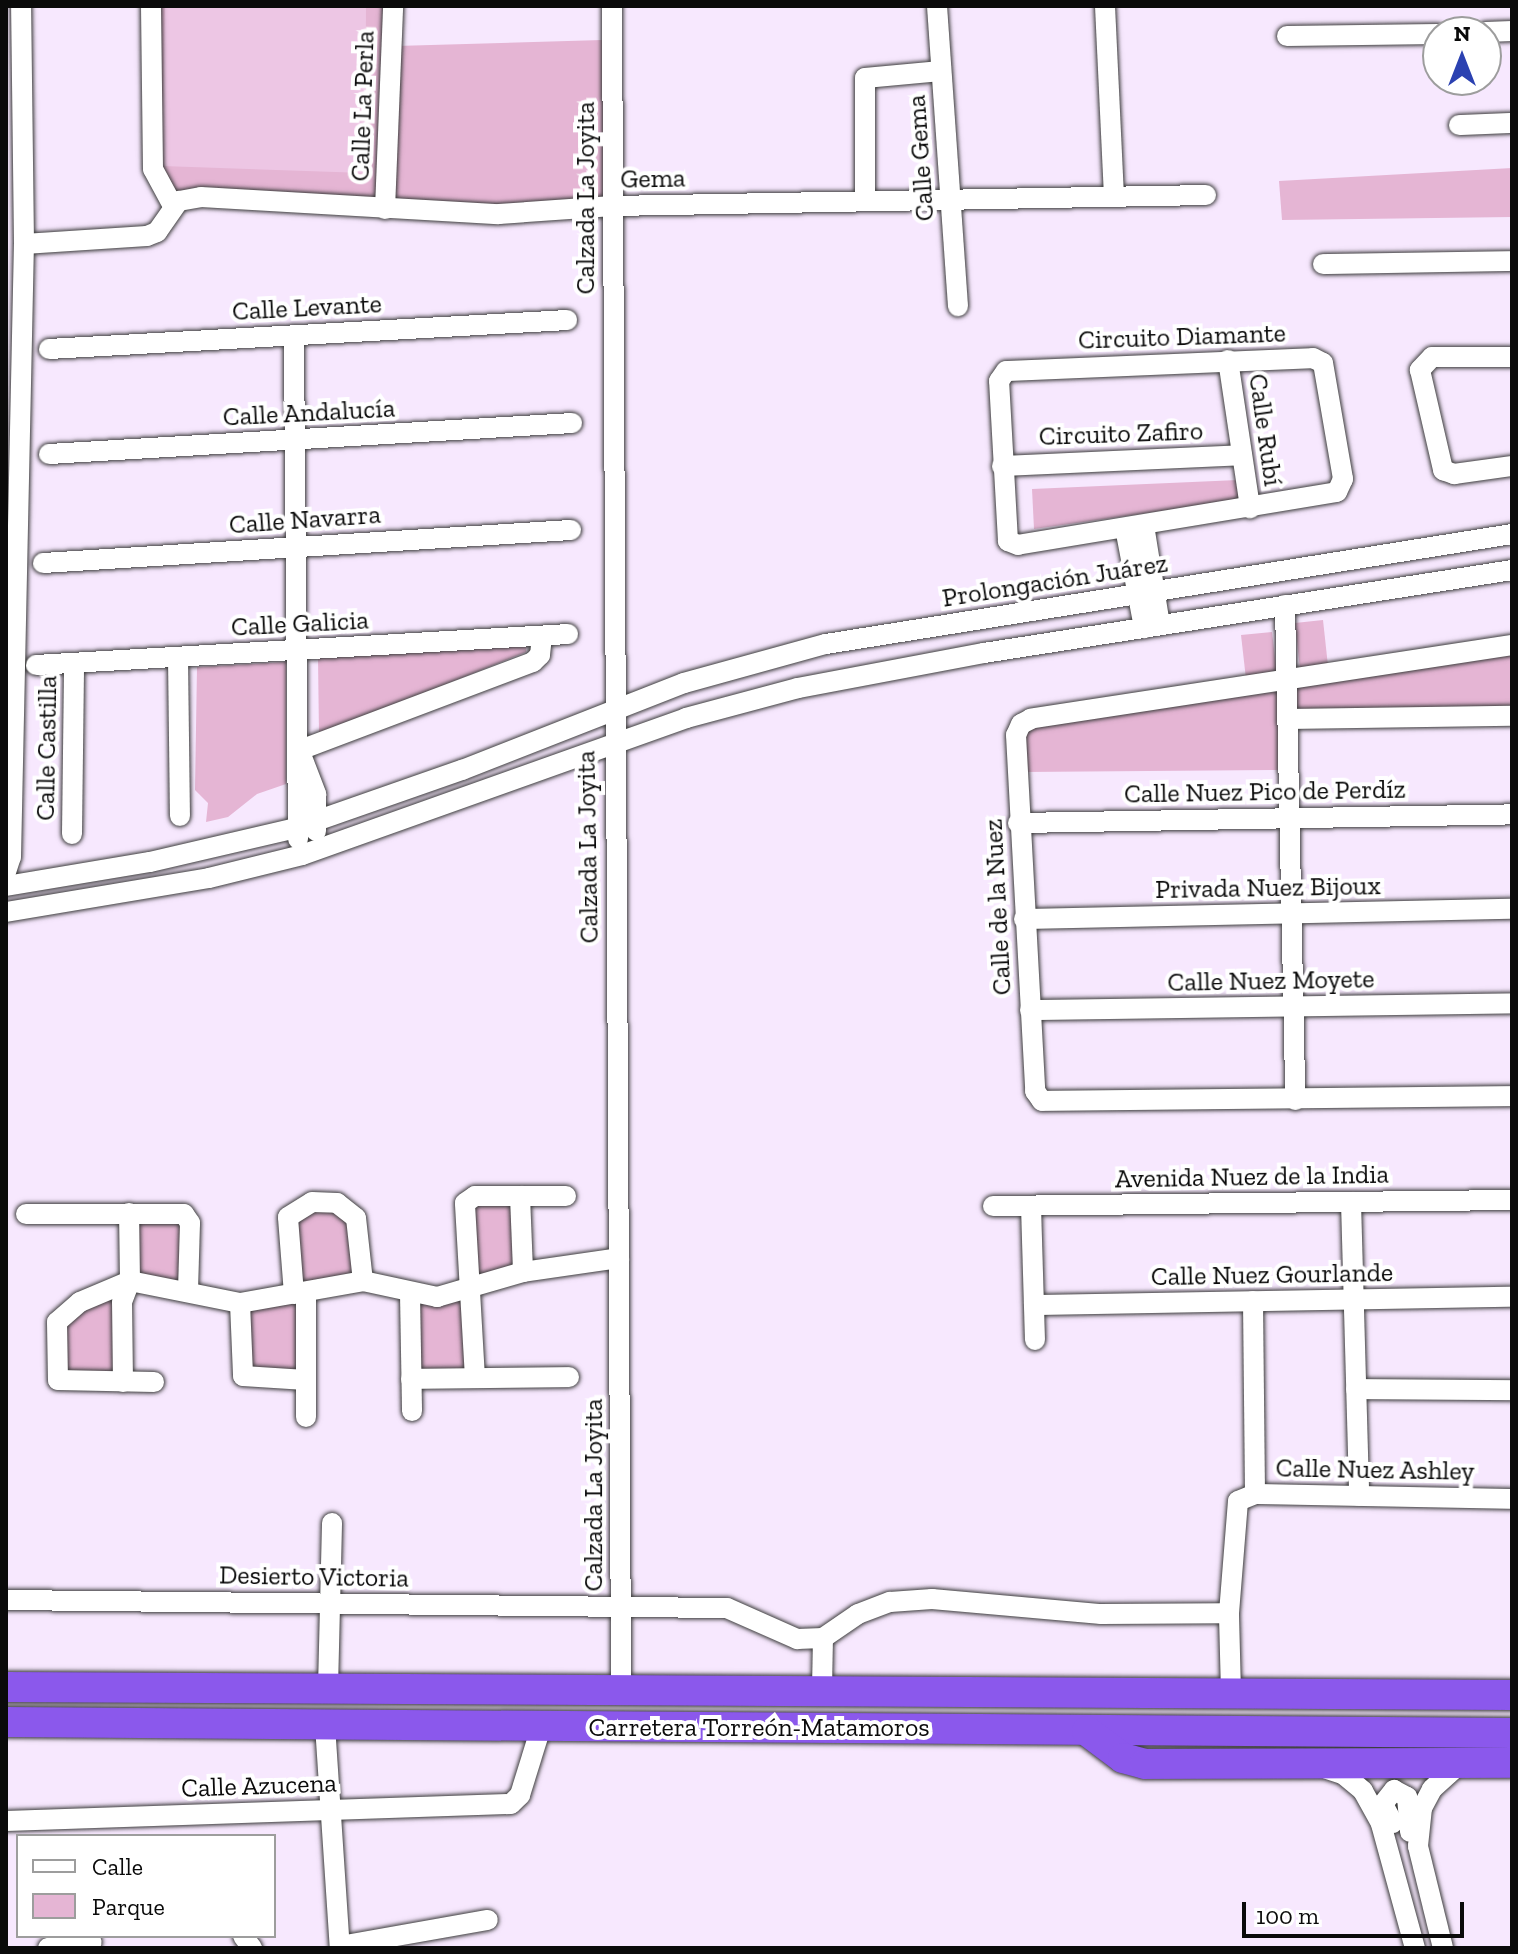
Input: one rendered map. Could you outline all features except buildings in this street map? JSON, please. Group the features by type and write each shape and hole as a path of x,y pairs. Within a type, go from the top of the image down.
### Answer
{"highway":[{"path":"6,1674 199,1675 318,1688"},
{"path":"6,1687 621,1687 1512,1695"},
{"path":"333,1725 387,1716 599,1708 621,1687"},
{"name":"Carretera Torreón-Matamoros","path":"6,1722 1512,1733"},
{"path":"1087,1731 1123,1758 1145,1764 1512,1763"}],"street":[{"path":"6,872 11,857 9,626 24,244 21,6"},
{"path":"24,244 147,236 157,232 173,206 153,169 151,6"},
{"name":"Calle La Perla","path":"385,209 393,6"},
{"name":"Calzada La Joyita","path":"612,6 613,743 621,1687"},
{"name":"Calle Gema","path":"937,6 958,306"},
{"path":"1105,6 1114,197"},
{"path":"1287,36 1422,34"},
{"path":"865,201 865,78 941,71"},
{"path":"1459,125 1512,123"},
{"name":"Gema","path":"173,206 201,197 499,214 613,206 1206,195"},
{"path":"1323,264 1512,261"},
{"name":"Calle Levante","path":"49,349 567,320"},
{"path":"294,335 300,750 296,828 307,853"},
{"path":"1512,357 1432,357 1420,370 1443,470 1454,474 1512,466"},
{"name":"Circuito Diamante","path":"1313,358 1323,363 1343,479 1340,489 1331,495 1013,545 1005,533 1002,466 999,381 1006,371 1228,360 1313,358"},
{"name":"Calle Rubí","path":"1228,360 1250,508"},
{"name":"Calle Andalucía","path":"49,454 572,423"},
{"name":"Circuito Zafiro","path":"1002,466 1242,455"},
{"path":"1134,526 1152,626"},
{"name":"Calle Navarra","path":"43,563 571,530"},
{"name":"Prolongación Juárez","path":"6,886 150,862 296,828 462,770 613,708 826,644 1512,534"},
{"path":"6,912 209,878 307,853 421,817 613,743 798,688 1152,626 1512,570"},
{"path":"1285,605 1295,1100"},
{"name":"Calle Galicia","path":"36,665 568,634"},
{"path":"300,750 533,662 540,655 542,636"},
{"name":"Calle de la Nuez","path":"1512,645 1287,684 1025,721 1016,735 1018,823 1035,1091 1046,1103 1512,1096"},
{"path":"178,657 180,816"},
{"name":"Calle Castilla","path":"72,834 74,663"},
{"path":"1288,719 1512,716"},
{"path":"300,750 316,794 318,821 307,853"},
{"name":"Calle Nuez Pico de Perdíz","path":"1018,823 1512,814"},
{"name":"Privada Nuez Bijoux","path":"1024,919 1512,909"},
{"name":"Calle Nuez Moyete","path":"1030,1010 1512,1003"},
{"path":"520,1196 523,1272"},
{"path":"475,1378 467,1200 566,1196"},
{"name":"Avenida Nuez de la India","path":"993,1206 1512,1200"},
{"path":"306,1417 300,1293 288,1217 312,1202 337,1203 356,1218 363,1281"},
{"path":"1351,1202 1359,1496"},
{"path":"1031,1206 1035,1340"},
{"path":"26,1214 180,1212 190,1223 188,1291"},
{"path":"123,1382 122,1302 130,1281 129,1213"},
{"path":"154,1382 58,1380 54,1335 62,1316 80,1302 130,1281 240,1303 363,1281 410,1294 449,1296 523,1272 619,1258"},
{"path":"410,1294 418,1379 412,1411"},
{"name":"Calle Nuez Gourlande","path":"1034,1305 1512,1297"},
{"path":"1231,1692 1229,1613 1247,1498 1253,1301"},
{"path":"240,1303 243,1376 306,1380"},
{"path":"418,1379 569,1377"},
{"path":"1356,1389 1512,1390"},
{"name":"Calle Nuez Ashley","path":"1247,1498 1359,1496 1512,1499"},
{"path":"318,1688 330,1603 332,1523"},
{"path":"822,1689 823,1638 858,1614 890,1602 932,1599 1101,1614 1229,1613"},
{"name":"Desierto Victoria","path":"6,1600 727,1608 780,1636 823,1638"},
{"path":"333,1725 331,1810 340,1947 488,1920"},
{"name":"Calle Azucena","path":"6,1821 514,1803 541,1727"},
{"path":"1418,1846 1422,1808 1432,1789 1461,1763"},
{"path":"1313,1764 1343,1774 1363,1791 1381,1824 1415,1948"},
{"path":"1390,1857 1395,1839 1383,1804 1394,1790 1407,1797 1410,1833 1418,1846 1443,1948"},
{"path":"48,1948 92,1942"}],"green space":[{"path":"155,6 383,6 376,198 174,194 161,180"},
{"path":"602,40 607,200 498,210 390,204 396,46"},
{"path":"1512,168 1512,217 1282,220 1279,181"},
{"path":"1238,480 1239,500 1034,529 1032,489"},
{"path":"1323,620 1328,666 1300,669 1295,623"},
{"path":"1272,632 1277,675 1246,679 1241,635"},
{"path":"526,643 526,652 319,735 318,658"},
{"path":"1512,648 1512,713 1292,715 1290,686"},
{"path":"286,662 286,784 257,794 228,817 206,822 208,803 195,790 197,667"},
{"path":"1281,691 1283,770 1024,772 1022,731 1033,722"},
{"path":"517,1198 520,1270 472,1284 470,1201"},
{"path":"348,1210 360,1279 296,1291 294,1212"},
{"path":"180,1215 186,1288 133,1279 131,1216"},
{"path":"112,1291 120,1379 63,1379 58,1325"},
{"path":"468,1292 473,1375 413,1376 412,1297"},
{"path":"302,1297 303,1377 252,1376 242,1305"}],"shaded area":[{"path":"165,6 366,6 365,173 162,166"}]}
